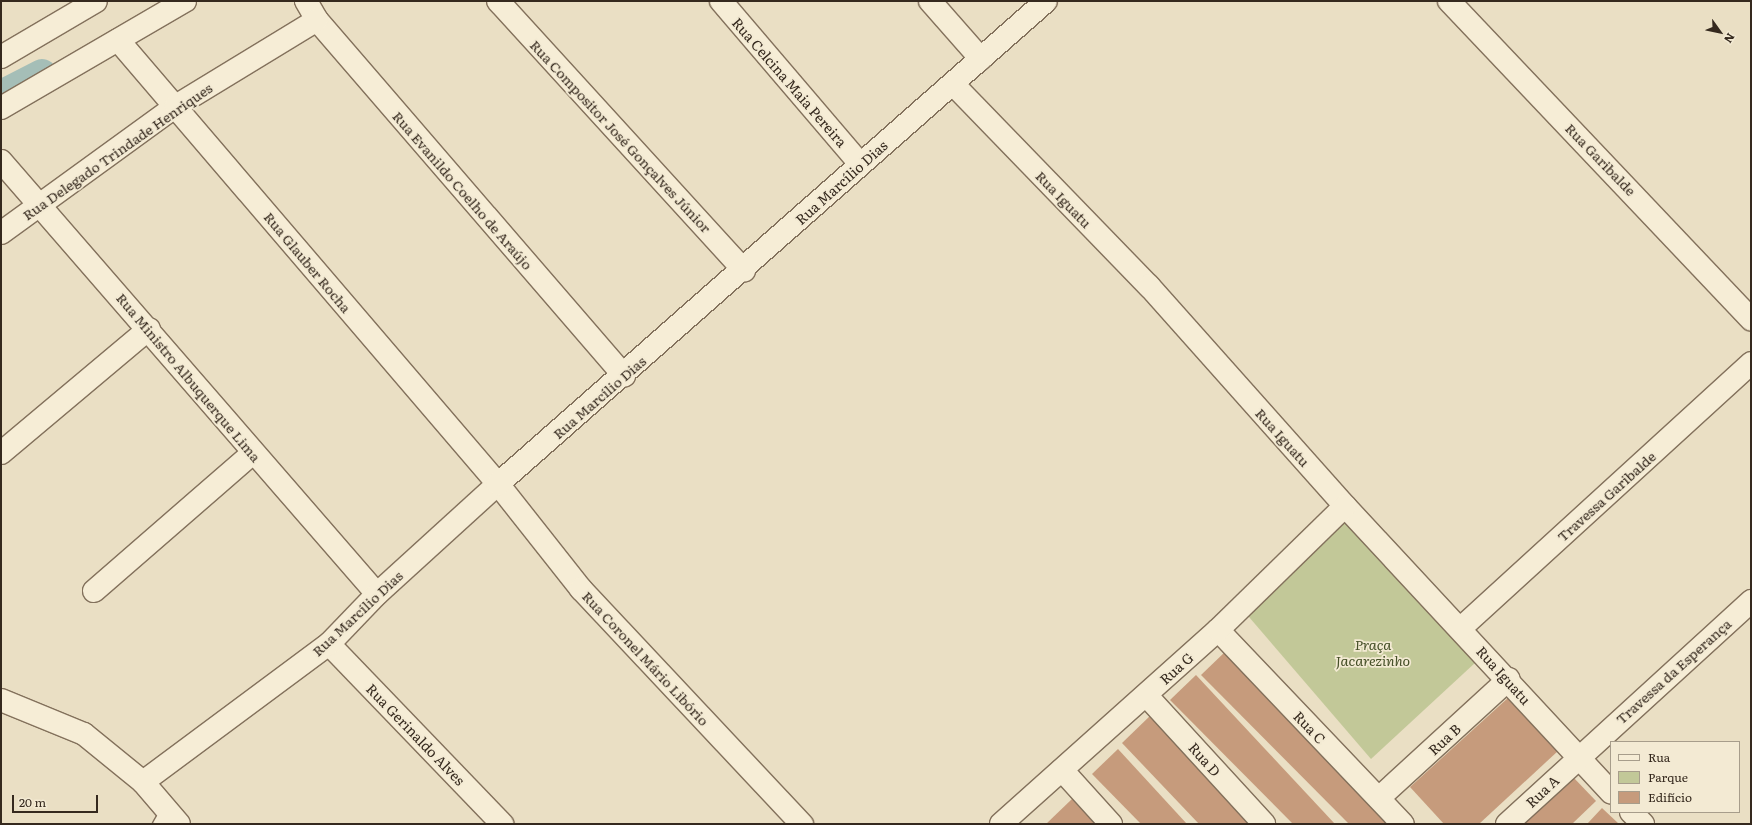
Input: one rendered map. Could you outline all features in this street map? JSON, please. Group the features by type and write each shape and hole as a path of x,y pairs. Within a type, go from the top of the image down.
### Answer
{"street":[{"path":"1,57 96,1"},
{"path":"1,108 185,1"},
{"name":"Rua Evanildo Coelho de Araújo","path":"306,1 317,20 624,376"},
{"name":"Rua Compositor José Gonçalves Júnior","path":"498,1 744,270"},
{"name":"Rua Celcina Maia Pereira","path":"721,1 860,164"},
{"path":"930,1 981,60"},
{"name":"Rua Marcílio Dias","path":"143,782 329,644 377,594 498,484 624,376 744,270 860,164 954,85 1046,1"},
{"name":"Rua Garibalde","path":"1448,1 1751,319"},
{"name":"Rua Delegado Trindade Henriques","path":"1,234 40,203 176,106 317,20"},
{"name":"Rua Glauber Rocha","path":"118,40 498,484"},
{"name":"Rua Iguatu","path":"954,85 1149,286 1344,506 1509,679 1578,758 1610,791"},
{"name":"Rua Ministro Albuquerque Lima","path":"1,161 40,203 149,329 253,453 377,594"},
{"path":"1,453 149,329"},
{"name":"Travessa Garibalde","path":"1461,628 1751,363"},
{"path":"94,591 253,453"},
{"name":"Rua Coronel Mário Libório","path":"498,484 581,589 802,824"},
{"name":"Rua G","path":"1001,824 1218,630 1344,506"},
{"name":"Travessa da Esperança","path":"1578,758 1751,601"},
{"name":"Rua C","path":"1218,630 1403,824"},
{"name":"Rua Gerinaldo Alves","path":"329,644 502,824"},
{"name":"Rua B","path":"1379,798 1509,679"},
{"name":"Rua D","path":"1146,695 1264,824"},
{"path":"1,700 84,734 143,782 168,819"},
{"name":"Rua A","path":"1507,824 1578,758"},
{"path":"1062,770 1111,824"},
{"path":"1632,813 1643,824"}],"green space":[{"name":"Praça Jacarezinho","path":"1345,516 1476,662 1371,759 1243,610"}],"building":[{"path":"1227,650 1390,824 1349,824 1201,675"},
{"path":"1196,675 1335,824 1293,824 1170,700"},
{"path":"1509,697 1558,751 1479,824 1444,824 1410,787"},
{"path":"1152,714 1250,824 1199,824 1122,743"},
{"path":"1118,749 1187,824 1141,824 1092,774"},
{"path":"1573,777 1596,801 1572,824 1523,824"},
{"path":"1072,799 1095,824 1046,824"},
{"path":"1602,808 1619,824 1587,824"}],"waterway":[{"path":"1,95 42,74"}]}
